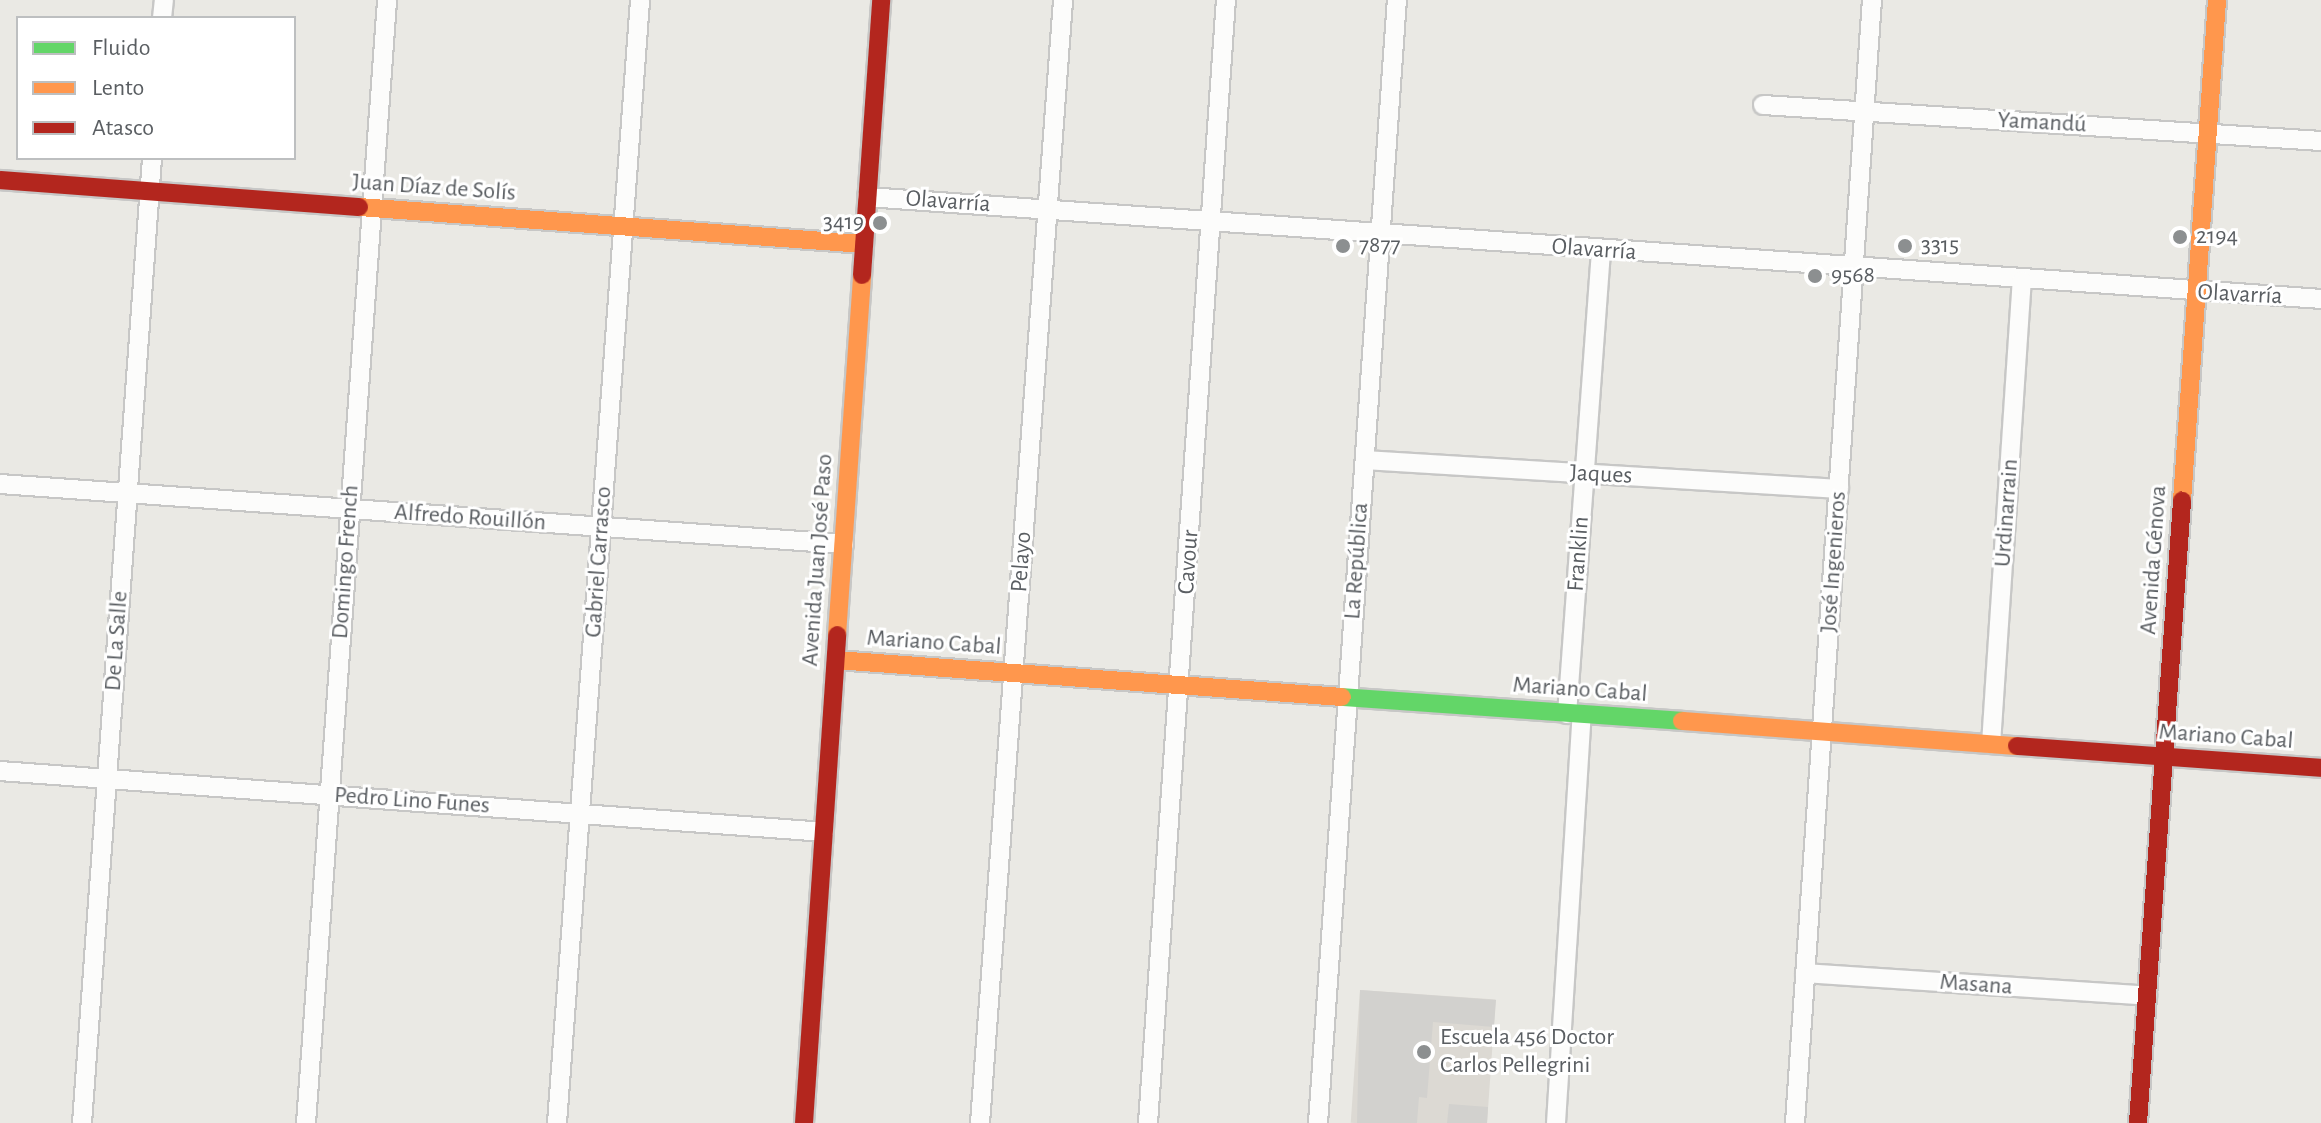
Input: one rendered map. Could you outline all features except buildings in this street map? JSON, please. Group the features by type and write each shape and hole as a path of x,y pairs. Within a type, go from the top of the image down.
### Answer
{"street":[{"name":"Domingo French","path":"306,1123 387,0"},
{"name":"Gabriel Carrasco","path":"557,1123 640,0"},
{"name":"Avenida Juan José Paso","path":"804,1123 881,0"},
{"name":"Pelayo","path":"980,1123 1063,0"},
{"name":"Cavour","path":"1148,1123 1181,686 1226,0"},
{"name":"La República","path":"1318,1123 1397,0"},
{"name":"José Ingenieros","path":"1795,1123 1872,0"},
{"name":"Avenida Génova","path":"2138,1123 2217,0"},
{"name":"Yamandú","path":"1763,105 2321,141"},
{"name":"De La Salle","path":"82,1123 152,160"},
{"name":"Juan Díaz de Solís","path":"0,180 864,244"},
{"name":"Olavarría","path":"867,197 2197,294 2321,299"},
{"name":"Franklin","path":"1556,1123 1585,475 1601,251"},
{"name":"Urdinarrain","path":"1991,744 2022,281"},
{"name":"Jaques","path":"1365,460 1839,489"},
{"name":"Alfredo Rouillón","path":"0,484 844,544"},
{"name":"Mariano Cabal","path":"836,660 2321,768"},
{"name":"Pedro Lino Funes","path":"0,771 824,832"},
{"name":"Masana","path":"1805,973 2147,996"}],"shaded area":[{"name":"Escuela 456 Doctor Carlos Pellegrini","path":"1360,990 1496,999 1487,1123 1351,1123"}],"traffic: fast":[{"path":"1342,697 1682,721"}],"traffic: slow":[{"path":"2182,501 2217,0"},
{"path":"359,207 864,244"},
{"path":"837,635 862,275"},
{"path":"836,660 1342,697"},
{"path":"1682,721 2017,746"}],"traffic: jam":[{"path":"862,275 881,0"},
{"path":"0,180 359,207"},
{"path":"2138,1123 2182,501"},
{"path":"804,1123 837,635"},
{"path":"2017,746 2321,768"}],"place":[{"name":"3419","path":"880,223"},
{"name":"2194","path":"2180,237"},
{"name":"7877","path":"1343,246"},
{"name":"3315","path":"1905,246"},
{"name":"9568","path":"1815,276"},
{"name":"Escuela 456 Doctor Carlos Pellegrini","path":"1424,1052"}]}
